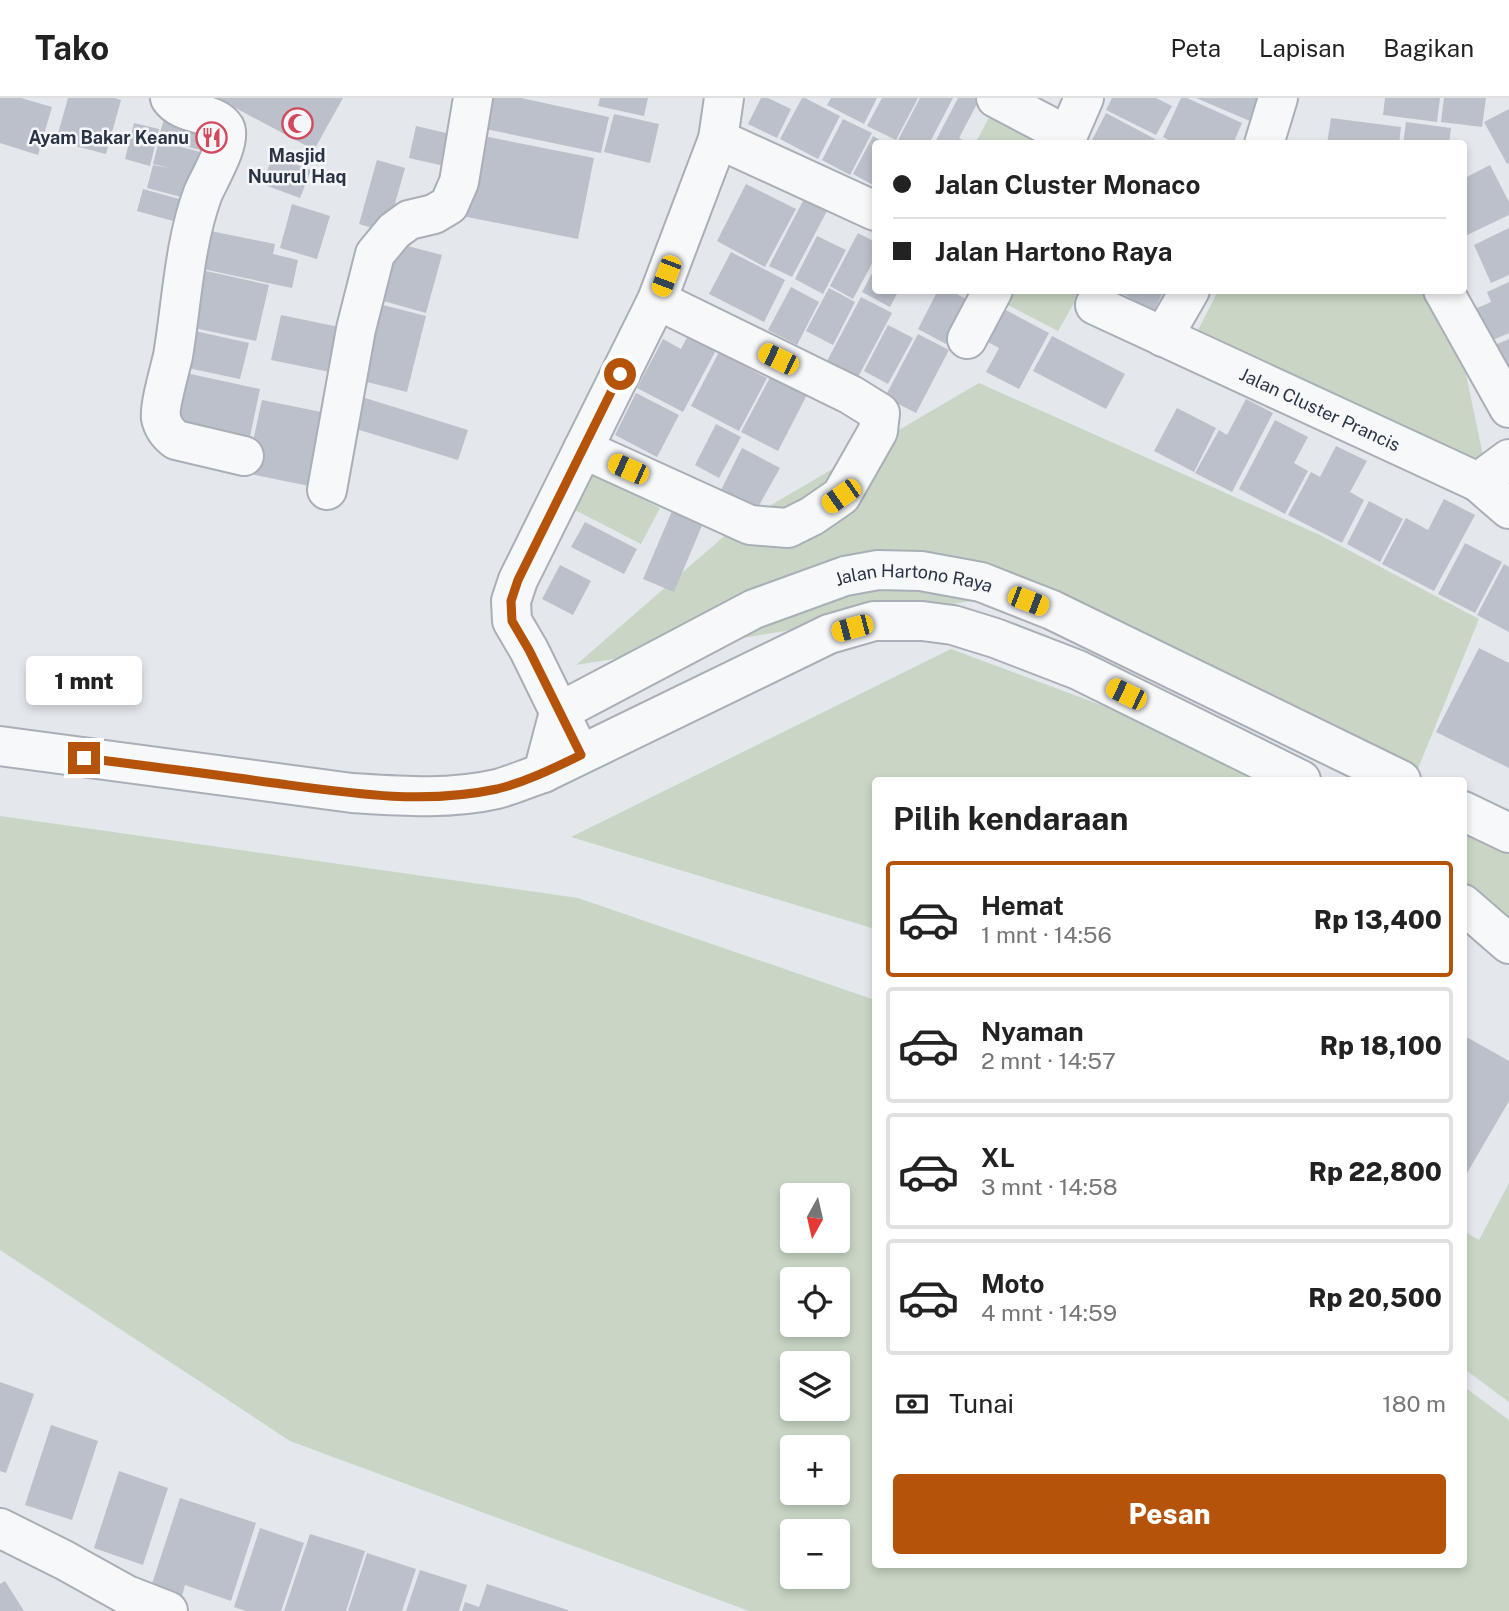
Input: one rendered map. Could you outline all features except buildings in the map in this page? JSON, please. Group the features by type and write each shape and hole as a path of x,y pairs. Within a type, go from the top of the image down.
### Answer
{"street":[{"path":"170,98 174,104 218,122 225,128 227,137 192,226 161,416 168,434 176,440 244,456"},
{"path":"327,490 356,329 375,254 394,231 409,220 434,214 449,205 459,183 473,98"},
{"path":"581,755 512,621 511,601 518,580 657,300 718,139 724,98"},
{"path":"996,98 1066,140 1084,98"},
{"path":"1265,140 1278,98"},
{"path":"718,139 872,210"},
{"path":"967,339 991,294"},
{"path":"1163,337 1188,294"},
{"path":"1445,294 1509,408"},
{"path":"583,449 750,525 788,527 812,516 841,496 878,431 880,413 851,395 657,300"},
{"name":"Jalan Cluster Prancis","path":"1095,305 1478,482 1509,509"},
{"path":"1478,482 1509,458"},
{"name":"Jalan Hartono Raya","path":"559,712 754,609 845,576 878,570 921,572 981,582 1052,610 1391,777"},
{"name":"Jalan Hartono Raya","path":"0,746 352,793 450,796 498,788 543,773 829,634 874,621 922,621 953,625 995,638 1078,670 1295,777"},
{"path":"543,773 559,712"},
{"path":"1467,813 1509,833"},
{"path":"1467,907 1509,944"},
{"path":"0,1528 127,1595 168,1611"}],"green space":[{"path":"995,106 1044,140 977,140"},
{"path":"1009,294 1079,294 1058,331 1004,303"},
{"path":"1216,294 1428,294 1457,331 1485,465 1198,330"},
{"path":"979,383 1320,535 1479,619 1417,771 989,598 576,665 737,525"},
{"path":"594,474 660,508 641,544 575,510"},
{"path":"951,649 1294,777 872,777 872,928 571,837"},
{"path":"0,816 578,898 872,999 872,1568 1467,1568 1467,1389 1509,1420 1509,1611 749,1611 290,1441 0,1250"},
{"path":"1467,834 1509,852 1509,946 1467,915"},
{"path":"1509,1183 1509,1402 1467,1371 1467,1233 1479,1240"}],"place":[{"name":"Masjid Nuurul Haq","path":"297,124"},
{"name":"Ayam Bakar Keanu","path":"212,137"}],"route":[{"path":"84,758 352,793 450,796 498,788 543,773 581,755 512,621 511,601 518,580 620,374"}]}
